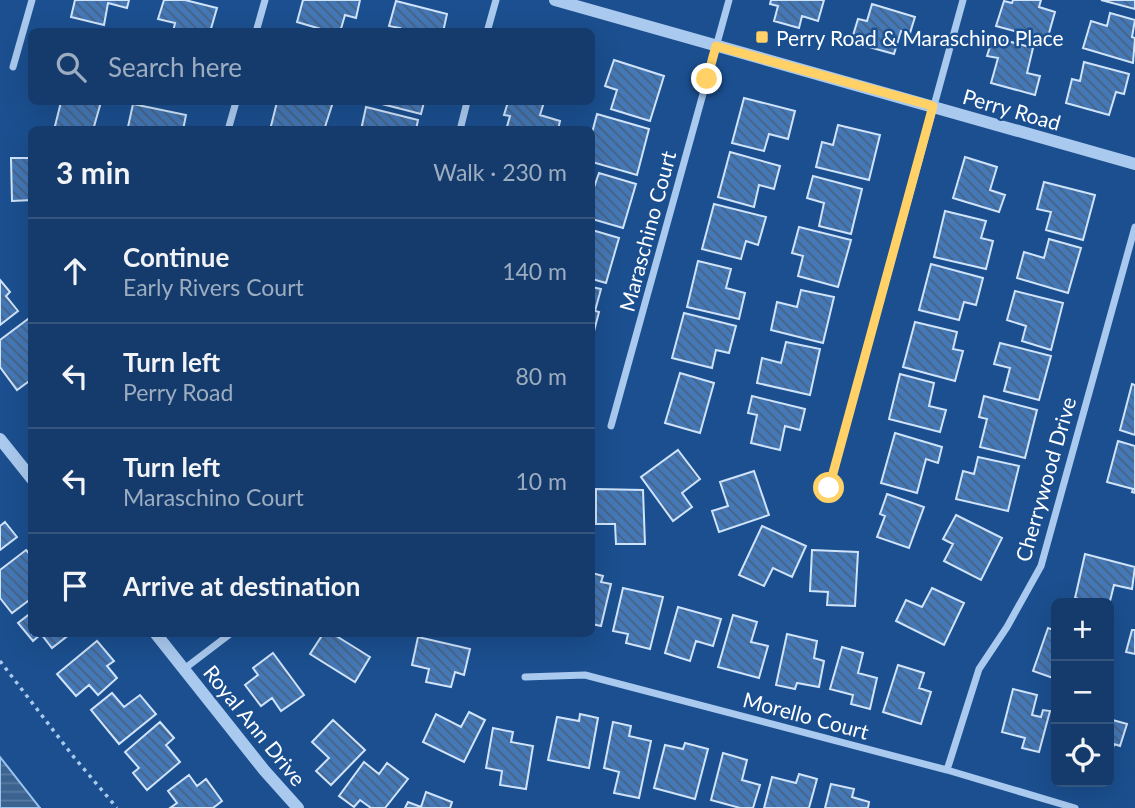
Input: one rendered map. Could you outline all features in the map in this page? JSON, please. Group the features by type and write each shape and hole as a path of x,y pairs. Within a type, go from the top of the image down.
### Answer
{"street":[{"path":"13,67 32,0"},
{"path":"257,28 265,0"},
{"path":"488,28 496,0"},
{"name":"Perry Road","path":"555,0 1135,164"},
{"name":"Maraschino Court","path":"611,426 729,0"},
{"path":"829,488 963,0"},
{"path":"229,126 235,105"},
{"path":"461,126 466,105"},
{"name":"Cherrywood Drive","path":"947,770 979,669 1007,627 1041,566 1135,227"},
{"path":"0,439 28,474"},
{"name":"Royal Ann Drive","path":"158,637 264,770 298,808"},
{"path":"184,669 226,637"},
{"name":"Morello Court","path":"525,677 585,675 947,770 1075,808"}],"path":[{"path":"0,662 117,808"}],"water":[{"path":"0,757 40,808 0,808"}],"building":[{"path":"75,0 129,0 127,8 108,3 104,25 71,17"},
{"path":"164,0 185,0 217,8 211,28 174,28 175,23 158,19"},
{"path":"303,0 360,0 356,18 345,15 341,28 317,28 297,22"},
{"path":"771,0 824,0 818,21 802,16 799,28 774,21 778,6 770,4"},
{"path":"1013,0 1041,0 1039,7 1055,12 1047,40 996,26 1004,1 1012,3"},
{"path":"1101,0 1135,0 1135,9"},
{"path":"396,1 447,14 444,28 389,26"},
{"path":"872,4 915,17 910,33 901,31 894,54 851,42 858,19 867,21"},
{"path":"1110,13 1135,20 1132,37 1135,38 1133,63 1083,48 1091,21 1107,26"},
{"path":"993,37 1033,48 1027,73 1040,76 1035,95 991,83 998,58 987,56"},
{"path":"614,60 664,76 650,121 611,109 617,90 605,86"},
{"path":"1084,62 1129,74 1124,94 1116,92 1109,115 1066,103 1072,79 1080,81"},
{"path":"744,98 795,111 788,139 769,134 764,151 732,143"},
{"path":"60,105 100,105 94,126 55,126"},
{"path":"133,105 186,115 184,126 128,126"},
{"path":"276,105 332,105 325,126 271,126"},
{"path":"386,105 423,105 421,114"},
{"path":"507,105 543,105 540,115 560,121 559,126 507,126 510,116 504,115"},
{"path":"366,107 418,120 417,126 362,126"},
{"path":"597,114 649,129 637,175 595,163 594,126"},
{"path":"838,125 880,135 869,180 816,167 822,142 833,145"},
{"path":"730,152 780,166 774,189 759,185 754,207 718,197"},
{"path":"965,157 997,167 990,190 1005,195 999,212 953,198"},
{"path":"11,158 28,158 28,200 12,201"},
{"path":"599,173 636,184 623,228 595,220 595,184"},
{"path":"813,176 862,189 851,234 819,226 824,203 807,198"},
{"path":"1044,182 1095,195 1083,240 1046,230 1051,212 1037,209"},
{"path":"714,204 766,217 758,245 746,241 741,259 702,249"},
{"path":"945,211 986,221 981,238 993,241 986,269 934,257"},
{"path":"799,227 851,240 838,287 798,276 803,256 792,253"},
{"path":"595,231 619,238 606,283 595,280"},
{"path":"1049,239 1081,248 1068,293 1017,278 1024,252 1044,258"},
{"path":"698,261 731,269 726,288 745,293 739,319 687,307"},
{"path":"931,264 983,278 976,305 964,302 959,320 919,310"},
{"path":"0,280 10,292 6,296 18,311 0,325"},
{"path":"595,288 601,289 595,311"},
{"path":"801,290 834,297 823,343 771,330 777,302 797,307"},
{"path":"1015,291 1063,303 1051,350 1022,341 1026,326 1007,320"},
{"path":"595,311 599,312 595,327"},
{"path":"684,313 736,326 729,353 716,350 712,368 672,358"},
{"path":"28,319 28,382 17,390 0,367 0,340"},
{"path":"915,322 957,332 953,349 963,351 955,381 903,367"},
{"path":"786,342 820,349 810,395 757,383 762,358 781,363"},
{"path":"1000,343 1051,356 1039,400 1004,391 1010,368 994,364"},
{"path":"680,373 714,383 700,433 665,423"},
{"path":"900,374 934,383 929,406 946,410 940,432 889,419"},
{"path":"1132,384 1135,385 1135,435 1120,430"},
{"path":"752,396 805,409 800,430 785,426 780,450 751,443 757,415 748,413"},
{"path":"984,396 1037,410 1025,458 980,447 987,419 979,417"},
{"path":"895,433 942,447 938,463 926,459 917,493 881,483"},
{"path":"1118,441 1135,446 1135,493 1132,492 1133,489 1107,482"},
{"path":"678,450 700,479 682,493 692,507 673,521 641,477"},
{"path":"978,457 1019,466 1008,511 956,499 963,471 974,474"},
{"path":"754,471 769,515 719,532 712,511 728,506 720,482"},
{"path":"596,489 643,490 645,544 616,544 615,524 596,524"},
{"path":"887,494 924,507 909,548 877,537 885,516 880,514"},
{"path":"956,515 1002,538 981,580 944,561 953,544 943,539"},
{"path":"5,522 17,537 0,550 0,526"},
{"path":"762,526 806,546 792,577 773,568 764,586 739,575"},
{"path":"26,550 28,552 28,601 12,613 0,598 0,570"},
{"path":"812,550 858,552 855,606 827,605 828,592 810,591"},
{"path":"1085,554 1135,567 1132,589 1114,585 1111,598 1075,598"},
{"path":"595,574 603,576 601,582 611,584 601,626 595,625"},
{"path":"623,588 663,597 650,649 626,643 628,634 613,631"},
{"path":"932,588 964,603 944,645 896,621 906,600 922,607"},
{"path":"678,607 721,619 713,646 696,641 690,661 665,653"},
{"path":"28,615 28,635 18,623"},
{"path":"733,615 757,622 751,642 768,646 759,678 718,667"},
{"path":"1048,628 1051,629 1051,677 1033,671"},
{"path":"1132,630 1135,630 1135,654 1126,652"},
{"path":"787,634 817,641 814,658 824,661 819,687 797,683 795,689 776,685"},
{"path":"43,637 66,637 52,648"},
{"path":"321,637 338,637 370,657 355,682 310,654"},
{"path":"418,637 470,649 464,675 455,672 451,687 426,682 429,669 412,665"},
{"path":"97,641 114,661 107,666 117,678 98,695 89,685 76,696 57,674"},
{"path":"842,647 863,653 858,673 877,678 870,709 851,704 853,695 830,689"},
{"path":"273,653 304,695 281,711 272,698 261,706 245,685 258,675 253,668"},
{"path":"898,665 924,673 919,688 931,692 921,724 883,712"},
{"path":"1013,689 1037,695 1032,715 1041,717 1043,710 1050,711 1039,752 1022,748 1025,738 1002,732"},
{"path":"112,693 124,707 140,695 156,714 119,744 91,710"},
{"path":"469,712 485,720 464,762 423,742 436,714 461,727"},
{"path":"580,714 598,718 589,768 548,760 557,717 579,721"},
{"path":"333,720 365,750 331,785 316,771 329,758 312,742"},
{"path":"1114,720 1127,724 1120,746 1114,744"},
{"path":"160,722 174,738 166,745 180,762 147,790 133,773 139,768 125,752"},
{"path":"613,722 631,726 629,736 651,741 639,798 614,793 619,772 604,768"},
{"path":"493,728 513,732 511,742 533,746 526,789 500,785 502,771 486,768"},
{"path":"685,743 708,749 695,799 654,788 665,745 683,749"},
{"path":"723,753 747,760 742,780 760,785 753,808 740,808 711,800"},
{"path":"364,762 379,774 387,763 408,779 385,808 371,808 360,800 354,807 339,796"},
{"path":"799,774 817,779 809,808 764,808 772,777 796,783"},
{"path":"189,775 197,786 206,779 222,801 213,808 170,808 177,803 168,791"},
{"path":"831,784 854,789 852,797 869,802 868,808 825,808"},
{"path":"426,792 452,802 450,808 405,808 408,802 421,807"}],"place":[{"name":"Perry Road & Maraschino Place","path":"762,37"}],"route":[{"path":"707,79 716,46 933,106 829,488"}]}
